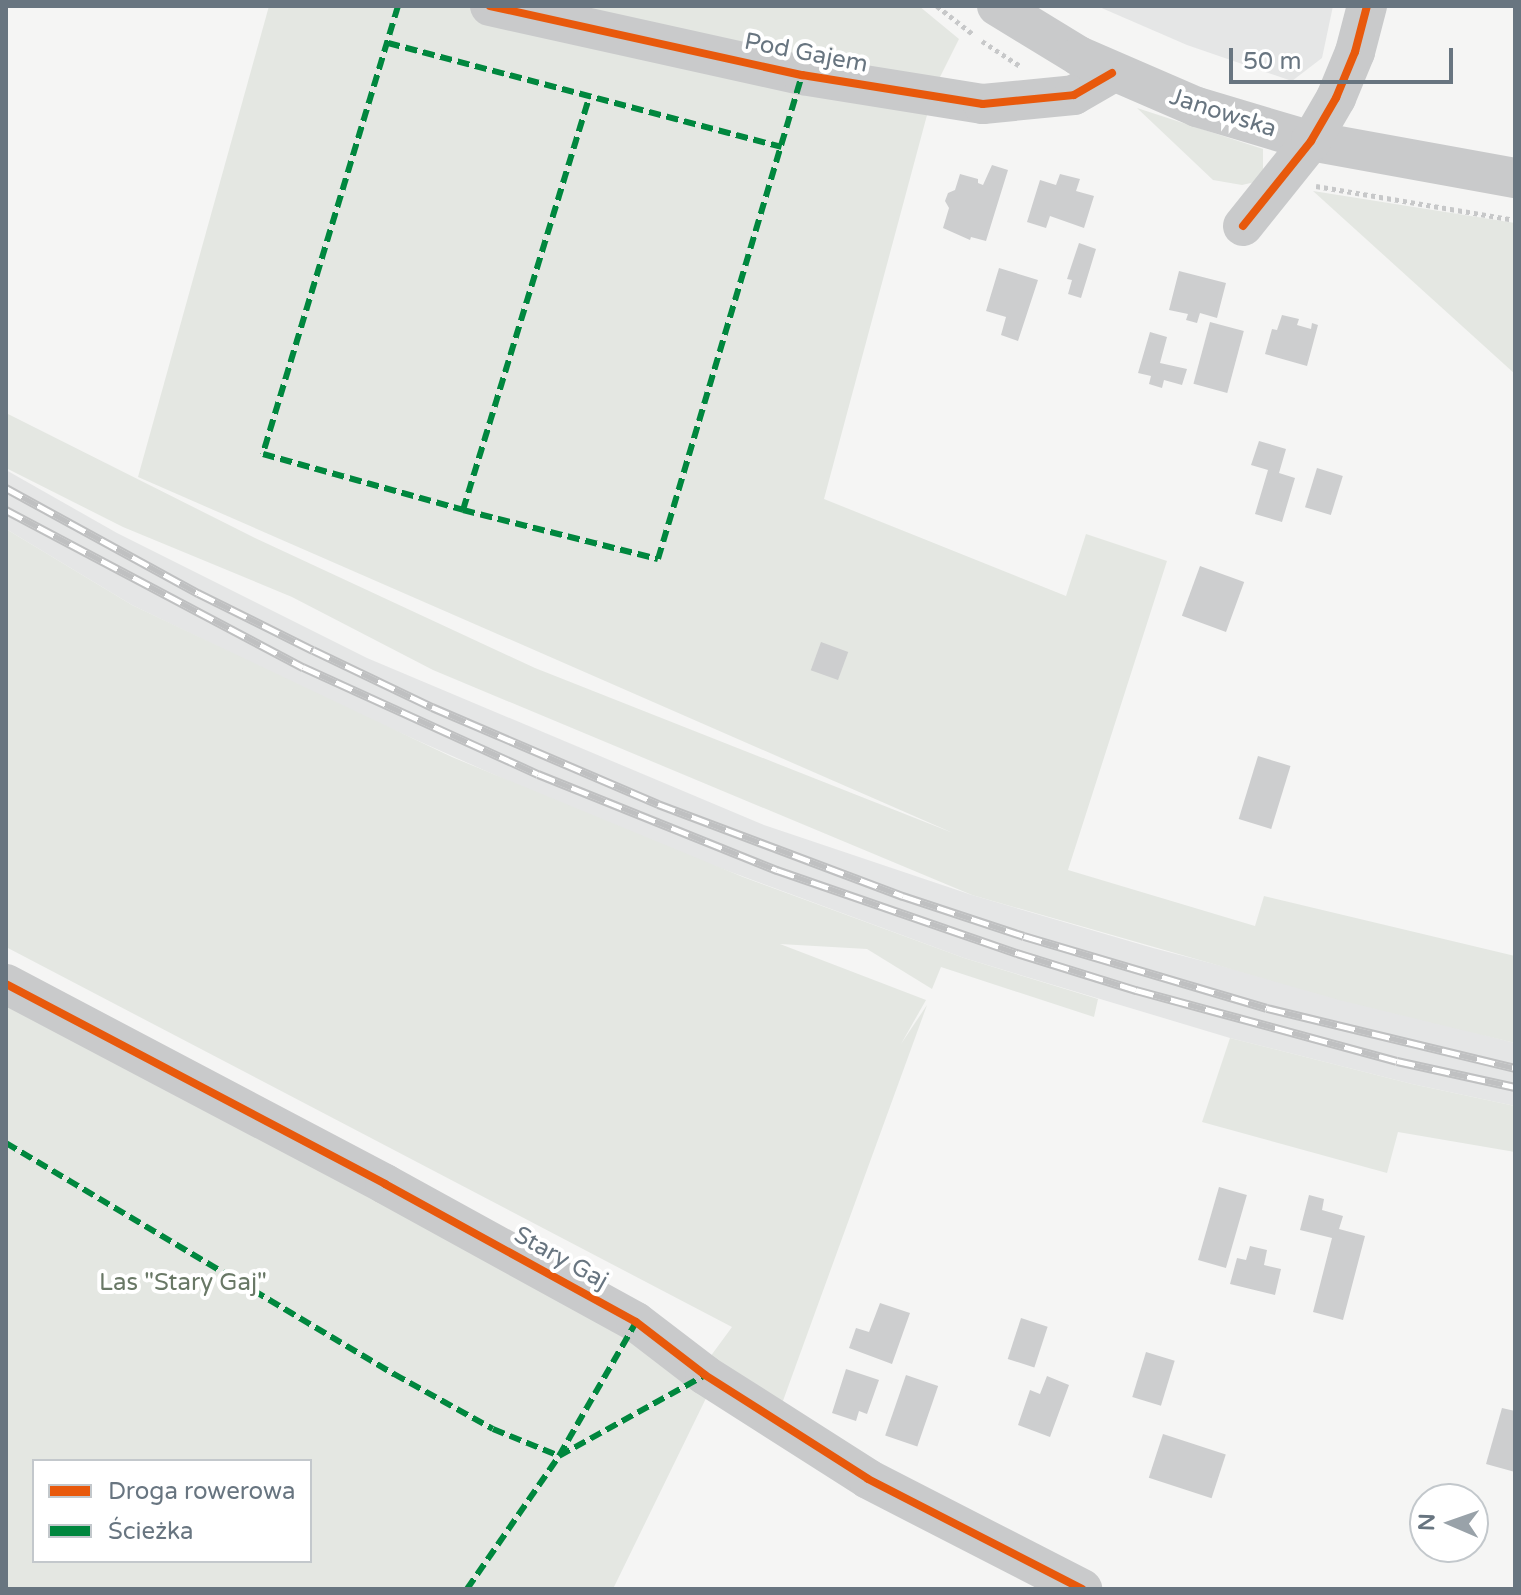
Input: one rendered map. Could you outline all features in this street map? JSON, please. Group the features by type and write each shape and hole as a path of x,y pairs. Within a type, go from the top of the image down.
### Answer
{"street":[{"name":"Pod Gajem","path":"490,6 802,75 983,104 1074,95 1112,73"},
{"name":"Janowska","path":"997,6 1112,73 1197,107 1311,141 1515,178"},
{"path":"1243,226 1311,141 1346,75 1367,6"},
{"name":"Stary Gaj","path":"6,984 385,1184 636,1322 705,1375 868,1479 1082,1589"}],"path":[{"path":"1280,180 1515,220"}],"shaded area":[{"path":"1097,6 1333,6 1322,58 1292,81 1187,45"},
{"path":"6,470 117,533 367,658 764,825 972,895 1153,948 1515,1043 1515,1106 1412,1084 1230,1038 964,958 674,851 542,796 349,710 132,605 6,529"}],"green space":[{"path":"269,6 919,6 959,39 934,89 824,499 1066,596 1086,534 1167,561 1068,870 1255,926 1264,896 1515,956 1515,1043 1339,1000 972,895 433,670 292,597 123,527 6,468 6,413 255,538 535,668 953,833 138,477"},
{"path":"1137,108 1263,149 1263,172 1255,182 1242,185 1213,180"},
{"path":"1313,191 1515,223 1515,374"},
{"path":"6,529 132,605 452,757 743,877 964,958 1098,999 1094,1017 941,967 932,989 867,949 780,944 926,1000 901,1044 927,1005 780,1409 710,1357 732,1327 6,947"},
{"name":"Las \"Stary Gaj\"","path":"6,991 634,1320 710,1390 613,1589 6,1589"},
{"path":"1230,1038 1412,1084 1515,1106 1515,1152 1398,1132 1387,1173 1202,1122"}],"building":[{"path":"992,165 1008,170 986,241 971,237 970,240 943,228 949,208 945,201 948,193 955,190 960,174 978,179 978,183 983,185"},
{"path":"1060,174 1080,179 1076,191 1094,196 1084,228 1050,216 1046,228 1027,222 1040,180 1056,185"},
{"path":"1079,243 1096,249 1081,298 1068,294 1072,280 1067,279"},
{"path":"999,268 1038,280 1018,341 1001,335 1006,317 986,311"},
{"path":"1179,271 1226,283 1217,318 1200,313 1197,323 1186,320 1188,314 1169,310"},
{"path":"1282,315 1299,319 1297,325 1311,329 1312,323 1318,325 1307,366 1265,354 1272,329 1277,330"},
{"path":"1210,322 1244,331 1227,393 1193,384"},
{"path":"1150,332 1167,337 1160,363 1187,369 1182,385 1164,380 1162,388 1149,384 1151,376 1138,373"},
{"path":"1259,441 1286,449 1279,473 1295,478 1282,522 1255,514 1268,470 1251,465"},
{"path":"1317,468 1343,476 1331,515 1305,507"},
{"path":"1200,566 1244,582 1226,632 1182,616"},
{"path":"821,642 848,652 838,680 811,670"},
{"path":"1258,756 1291,766 1271,829 1239,819"},
{"path":"1219,1187 1247,1195 1226,1268 1198,1260"},
{"path":"1309,1195 1324,1199 1322,1210 1343,1216 1339,1229 1365,1236 1343,1320 1313,1312 1332,1238 1300,1230"},
{"path":"1250,1246 1267,1250 1264,1265 1281,1269 1275,1295 1230,1284 1237,1258 1246,1260"},
{"path":"880,1303 910,1313 892,1364 849,1348 856,1328 869,1332"},
{"path":"1021,1318 1048,1327 1034,1368 1008,1359"},
{"path":"1146,1352 1175,1361 1161,1406 1132,1397"},
{"path":"846,1369 879,1380 867,1414 859,1411 856,1421 832,1413"},
{"path":"906,1375 938,1386 917,1447 885,1436"},
{"path":"1047,1376 1069,1385 1050,1437 1018,1425 1030,1390 1040,1394"},
{"path":"1502,1408 1515,1411 1515,1472 1486,1464"},
{"path":"1163,1434 1226,1454 1212,1498 1149,1478"}],"railway":[{"path":"6,488 198,593 313,650 432,707 658,804 903,896 1024,936 1267,1008 1515,1068"},
{"path":"6,510 303,667 538,774 777,870 1017,953 1136,990 1397,1061 1515,1087"}],"marked path":[{"path":"398,6 263,454 463,510 658,559 802,75"},
{"path":"388,43 781,147"},
{"path":"463,510 589,99"},
{"path":"6,1143 394,1374 493,1429 559,1456 705,1375"},
{"path":"467,1589 559,1456 636,1322"}],"cycle path":[{"path":"490,6 802,75 983,104 1074,95 1112,73"},
{"path":"1243,226 1311,141 1336,98 1355,52 1367,6"},
{"path":"6,984 385,1184 636,1322 705,1375 868,1479 1082,1589"}]}
